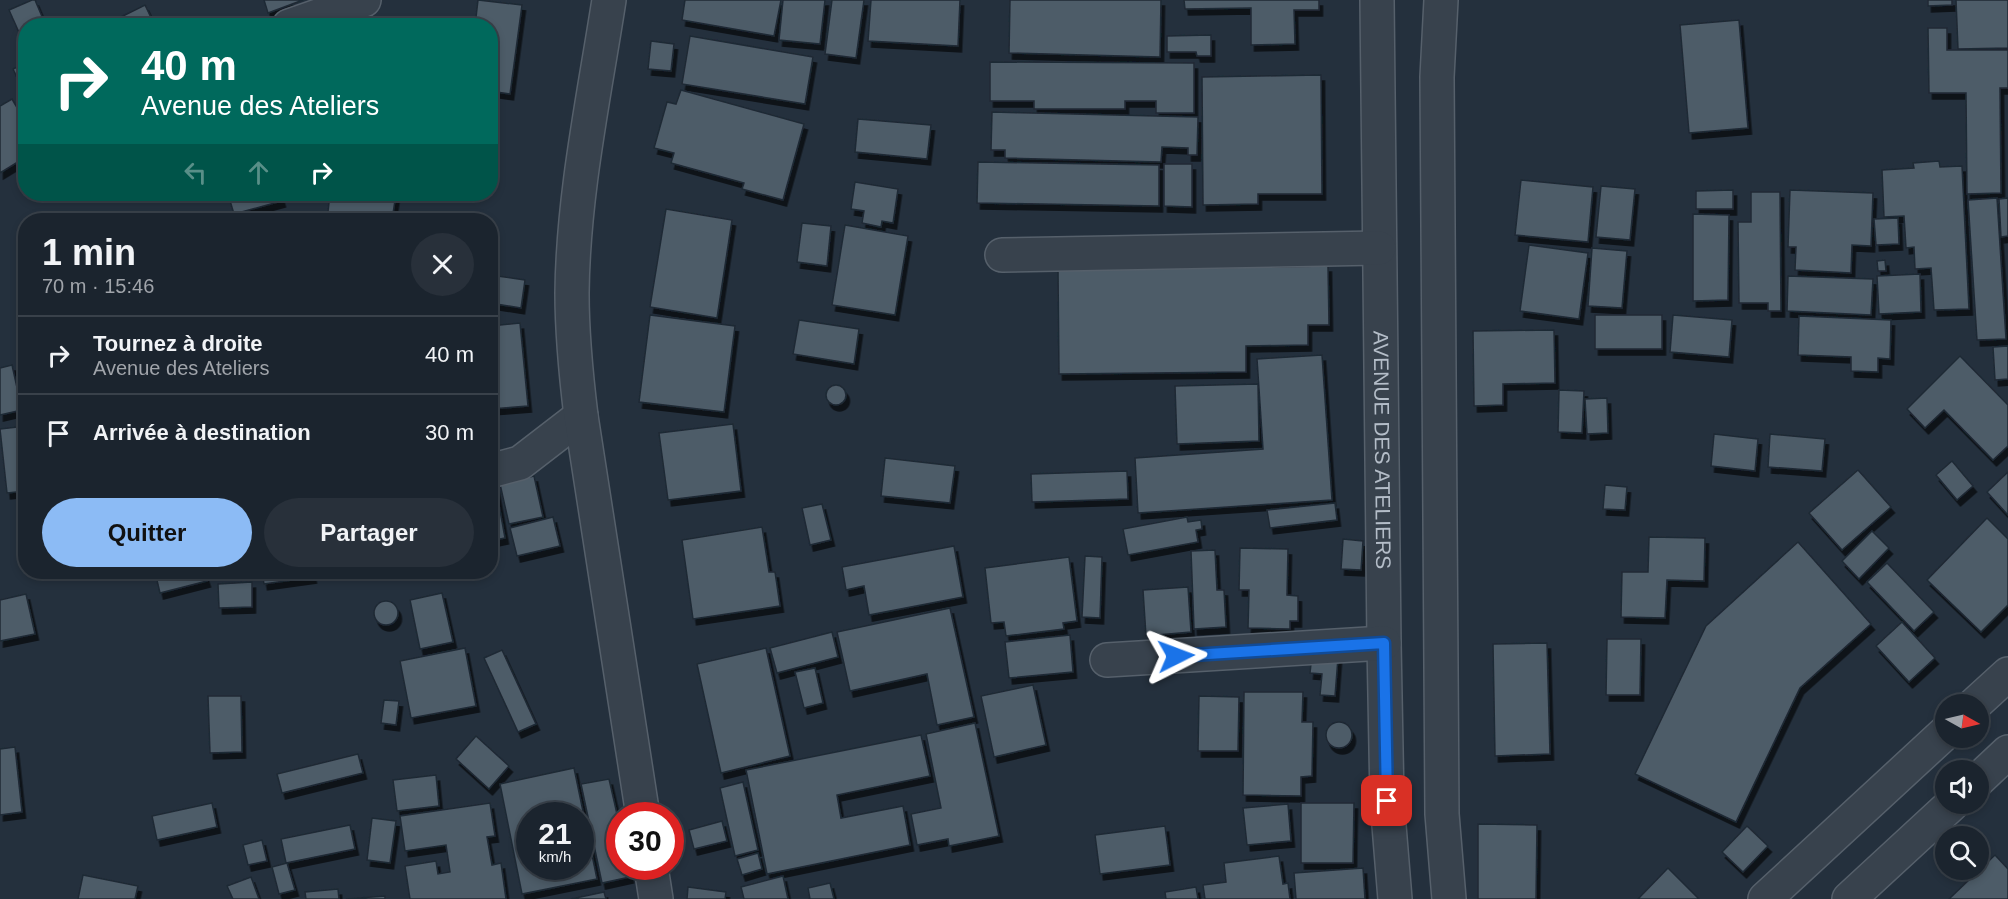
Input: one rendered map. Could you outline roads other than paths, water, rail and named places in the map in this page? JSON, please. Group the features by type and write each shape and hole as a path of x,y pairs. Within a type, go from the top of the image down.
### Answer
{"street":[{"path":"312,18 364,0"},
{"path":"609,0 577,214 572,293 575,361 581,416 641,802"},
{"name":"AVENUE DES ATELIERS","path":"1377,0 1387,801 1395,899"},
{"path":"1441,0 1437,89 1442,814 1449,899"},
{"path":"1002,255 1379,248"},
{"path":"498,469 520,463 581,416"},
{"path":"1107,660 1384,643"},
{"path":"1986,694 2008,674"},
{"path":"1765,899 1935,742"},
{"path":"1989,770 2008,752"},
{"path":"1849,899 1941,814"},
{"path":"653,880 656,899"}]}
